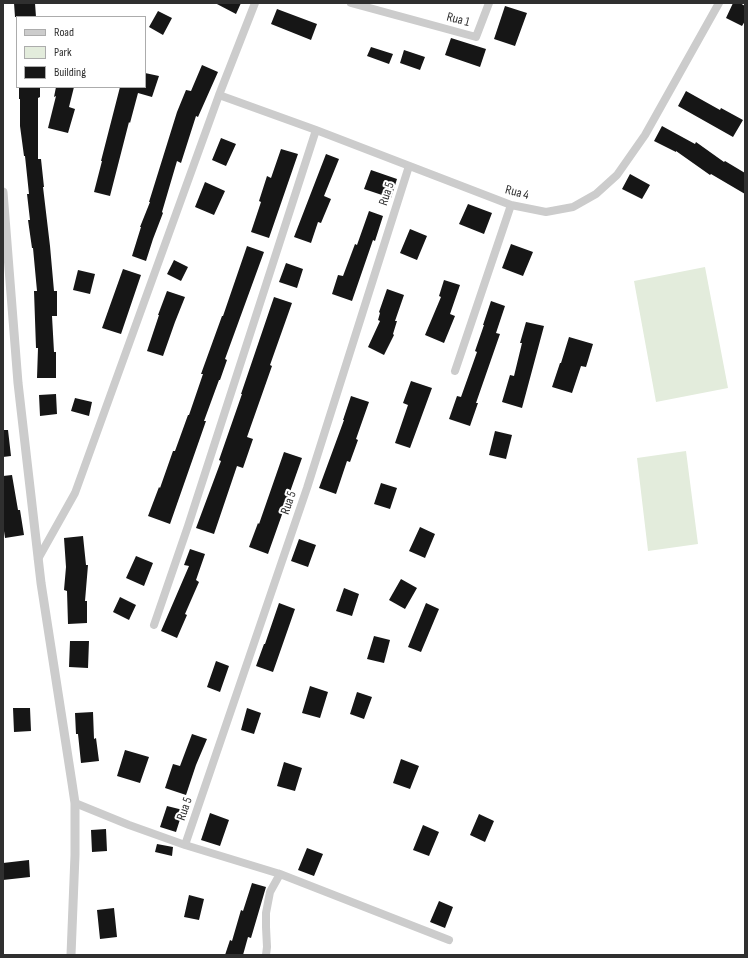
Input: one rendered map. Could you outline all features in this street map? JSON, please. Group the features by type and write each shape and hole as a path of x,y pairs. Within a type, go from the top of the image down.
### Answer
{"street":[{"path":"38,559 76,493 219,95 255,3"},
{"name":"Rua 1","path":"351,3 476,37 488,3"},
{"name":"Rua 4","path":"219,95 316,130 511,205 546,212 573,207 596,194 617,175 645,135 716,5"},
{"path":"154,625 193,511 316,130"},
{"name":"Rua 5","path":"186,845 306,488 409,166"},
{"path":"3,192 18,382 38,559 75,803 75,855 71,955"},
{"path":"455,371 511,205"},
{"path":"75,803 129,825 186,845 280,874 449,940"},
{"path":"266,955 266,913 270,892 280,874"}],"green space":[{"path":"705,267 728,388 656,402 634,281"},
{"path":"686,451 698,544 648,551 637,458"}],"building":[{"path":"14,3 35,3 36,16 15,17"},
{"path":"215,3 241,3 236,14"},
{"path":"733,3 740,3 745,6 745,21 742,26 726,18"},
{"path":"505,6 527,13 515,46 494,39"},
{"path":"277,9 317,24 311,40 271,24"},
{"path":"158,11 172,18 163,35 149,27"},
{"path":"451,38 486,49 480,67 445,55"},
{"path":"371,47 393,54 389,64 367,56"},
{"path":"404,50 425,57 420,70 400,63"},
{"path":"202,65 218,72 198,117 196,116 181,163 177,161 162,212 163,213 146,261 132,256 140,227 150,202 177,112 186,90 191,91"},
{"path":"146,73 159,76 152,97 138,93 110,196 94,192 120,88 146,88"},
{"path":"19,88 40,88 40,97 38,98 38,159 41,159 54,291 57,291 57,316 52,316 54,352 56,352 56,378 37,378 38,348 36,348 34,291 37,291 33,248 28,220 30,220 27,194 29,194 20,126"},
{"path":"56,88 74,88 69,107 75,109 68,133 48,128 56,96 54,97"},
{"path":"686,91 720,110 721,108 743,120 733,137 678,106"},
{"path":"662,126 695,144 696,142 724,162 725,161 745,173 745,194 711,174 710,175 676,151 654,141"},
{"path":"221,138 236,144 226,166 212,160"},
{"path":"281,149 298,154 269,238 251,232 261,202 259,201 267,176 271,178"},
{"path":"326,154 339,159 324,196 331,199 321,223 318,222 311,243 294,237"},
{"path":"371,170 397,179 391,198 364,189"},
{"path":"630,174 650,185 642,199 622,189"},
{"path":"205,182 225,191 214,215 195,207"},
{"path":"468,204 492,213 484,234 459,224"},
{"path":"369,211 383,216 352,301 332,294 338,275 343,276 355,244 357,245"},
{"path":"410,229 427,236 417,260 400,253"},
{"path":"511,244 533,252 523,276 502,268"},
{"path":"247,246 264,252 225,359 227,360 204,421 206,421 170,524 148,516 173,451 175,451 189,415 203,374 201,374"},
{"path":"174,260 188,267 181,281 167,274"},
{"path":"286,263 303,269 297,288 279,282"},
{"path":"123,269 141,275 121,334 102,328"},
{"path":"78,270 95,274 90,294 73,290"},
{"path":"444,280 460,285 450,314 455,316 444,343 425,335 441,297 439,296"},
{"path":"387,289 404,295 395,321 397,321 394,335 384,355 368,347 380,321 378,320 379,312"},
{"path":"167,291 185,297 163,356 147,351"},
{"path":"274,297 292,303 247,437 253,439 243,468 237,466 214,534 196,528 221,461 219,460"},
{"path":"491,301 505,306 496,333 500,334 476,403 478,403 470,426 449,419 457,396 461,397 477,352 475,351"},
{"path":"526,322 544,326 522,408 502,402 510,375 514,376 522,343 520,343"},
{"path":"569,337 593,344 586,367 581,366 572,393 552,387"},
{"path":"411,381 432,388 410,448 395,443 408,405 403,403"},
{"path":"56,394 57,414 40,416 39,395"},
{"path":"351,396 369,402 356,439 358,440 350,462 347,461 336,494 319,488 344,420"},
{"path":"75,398 92,402 89,416 71,411"},
{"path":"3,430 8,430 11,456 3,457"},
{"path":"495,431 512,435 506,459 489,455"},
{"path":"284,452 302,458 268,554 249,547 258,523 259,524"},
{"path":"12,475 24,535 5,538 3,524 3,476"},
{"path":"381,483 397,488 390,509 374,504"},
{"path":"420,527 435,534 425,558 409,551"},
{"path":"83,536 86,565 88,565 85,601 87,601 87,623 68,624 67,591 64,590 66,567 64,538"},
{"path":"299,539 316,545 308,567 291,561"},
{"path":"190,549 205,554 196,580 199,582 185,614 187,615 177,638 161,631 189,566 184,565"},
{"path":"136,556 153,563 144,586 126,578"},
{"path":"401,579 417,588 405,609 389,600"},
{"path":"344,588 359,594 352,616 336,611"},
{"path":"120,597 136,605 129,620 113,612"},
{"path":"279,603 295,609 273,672 256,666"},
{"path":"426,603 439,609 421,652 408,647"},
{"path":"374,636 390,640 384,663 367,659"},
{"path":"70,641 89,641 88,668 69,667"},
{"path":"216,661 229,666 220,692 207,687"},
{"path":"310,686 328,692 320,718 302,713"},
{"path":"357,692 372,697 364,719 350,714"},
{"path":"13,708 30,708 31,731 14,732"},
{"path":"247,708 261,713 254,734 241,730"},
{"path":"93,712 94,739 96,738 99,761 81,763 78,734 76,734 75,713"},
{"path":"192,734 207,739 186,795 165,788 173,764 180,766"},
{"path":"125,750 149,757 140,783 117,776"},
{"path":"401,759 419,766 410,789 393,783"},
{"path":"284,762 302,768 295,791 277,786"},
{"path":"167,806 183,810 176,832 160,827"},
{"path":"210,813 229,820 220,846 201,840"},
{"path":"479,814 494,821 485,842 470,835"},
{"path":"423,825 439,832 429,856 413,850"},
{"path":"106,829 107,851 92,852 91,830"},
{"path":"157,844 173,847 172,856 155,852"},
{"path":"307,848 323,854 314,876 298,870"},
{"path":"29,860 30,877 3,880 3,863"},
{"path":"252,883 266,887 251,938 248,937 243,955 225,955 230,940 232,941 241,910 243,911"},
{"path":"189,895 204,899 199,920 184,917"},
{"path":"439,901 453,907 445,928 430,922"},
{"path":"114,908 117,937 100,939 97,910"}]}
